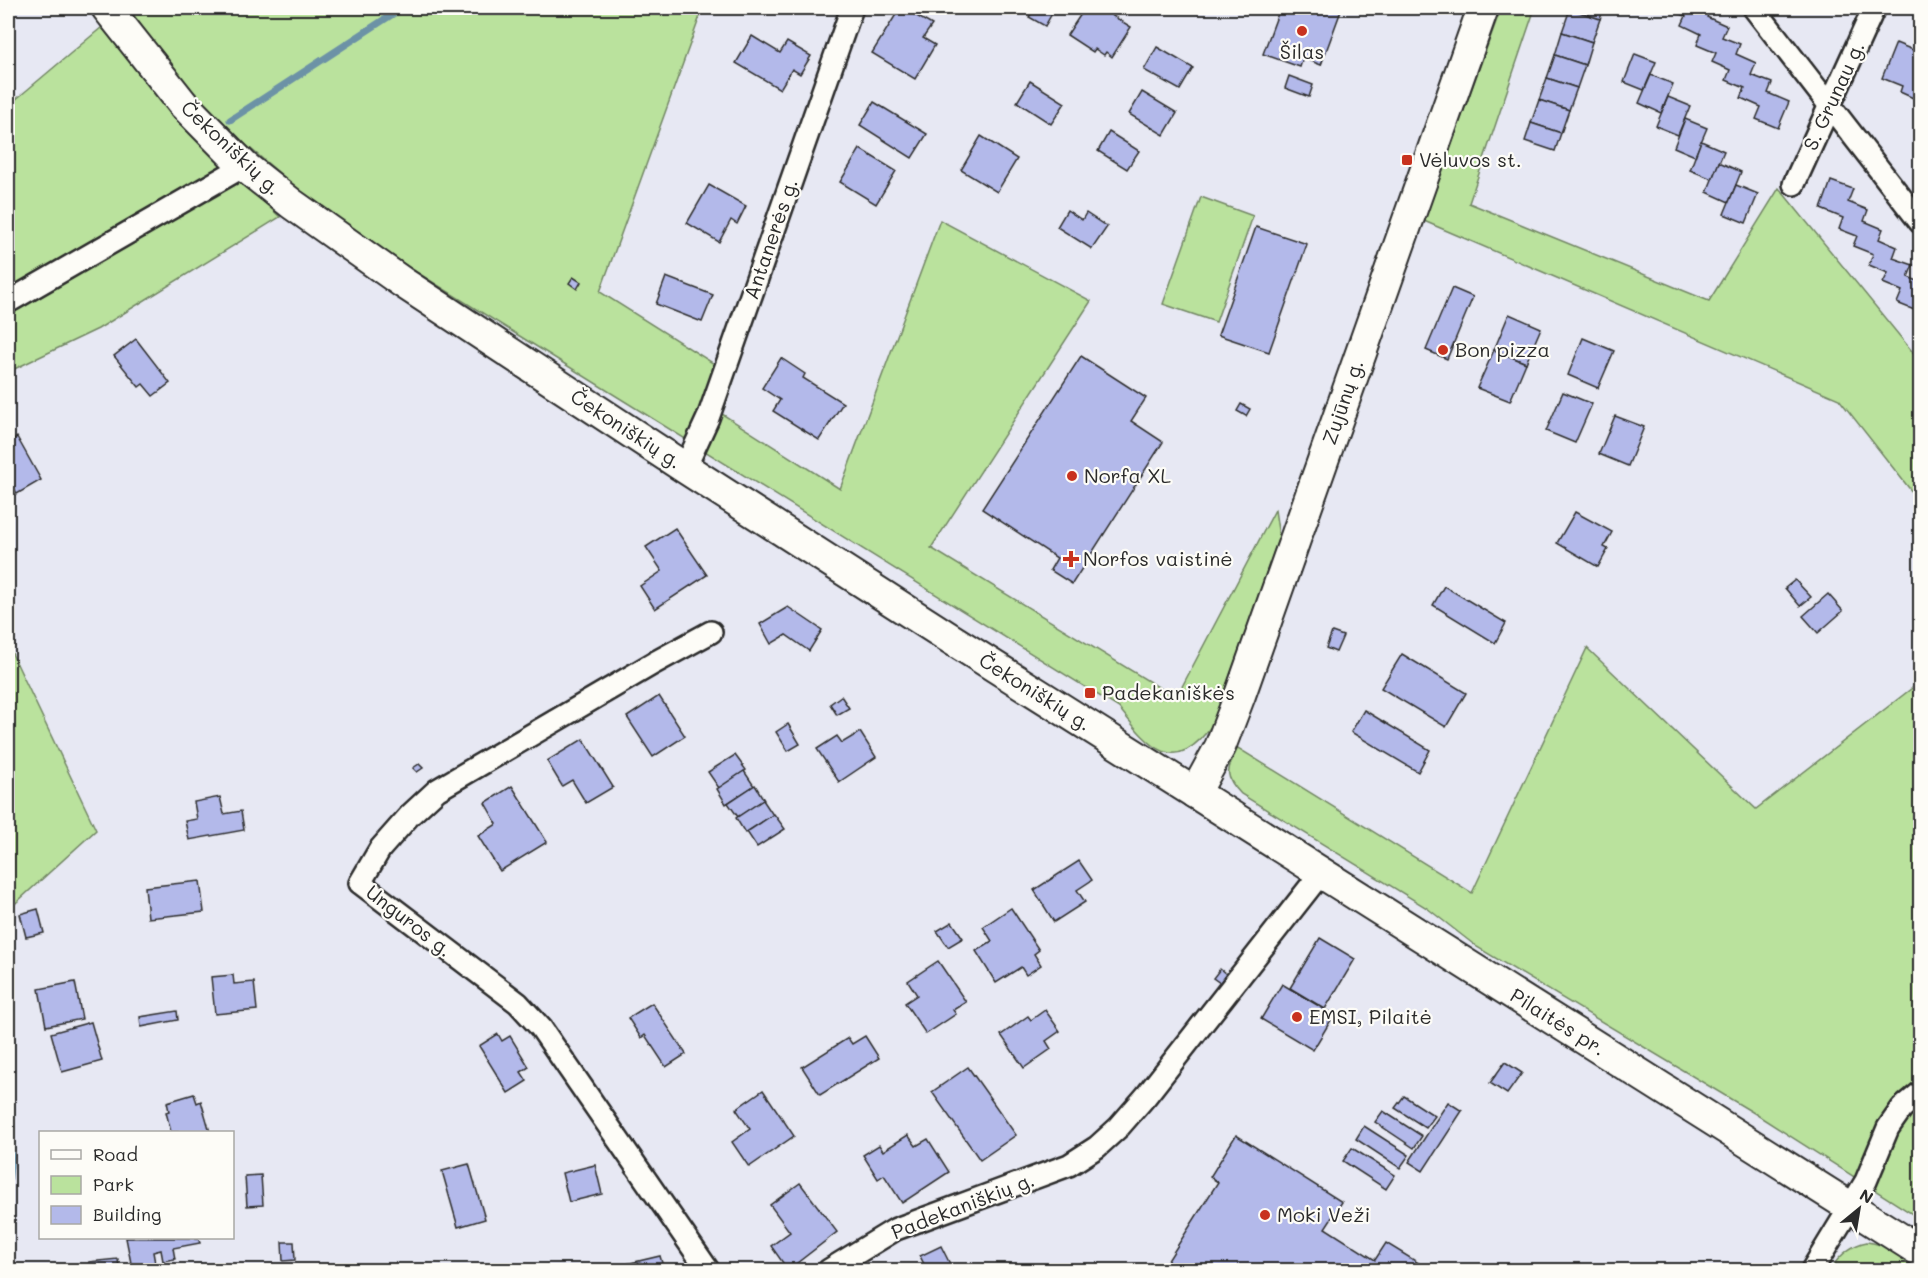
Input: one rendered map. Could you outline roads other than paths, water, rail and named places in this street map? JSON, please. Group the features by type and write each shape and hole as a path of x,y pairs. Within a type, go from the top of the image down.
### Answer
{"main road":[{"name":"Čekoniškių g.","path":"107,8 183,104 244,166 301,211 392,275 685,468 1195,793"},
{"name":"Zujūnų g.","path":"1195,793 1220,747 1255,655 1483,8"},
{"name":"Pilaitės pr.","path":"1195,793 1920,1251"}],"street":[{"name":"Antanerės g.","path":"685,468 708,418 852,8"},
{"path":"1754,8 1920,222"},
{"name":"S. Grunau g.","path":"1794,184 1874,8"},
{"path":"8,302 244,166"},
{"name":"Unguros g.","path":"708,1270 533,1019 518,1003 360,883 380,849 410,814 437,790 711,632"},
{"name":"Padekaniškių g.","path":"829,1270 896,1229 1069,1165 1097,1147 1119,1127 1146,1096 1321,873"},
{"path":"1812,1270 1866,1181 1888,1128 1902,1108 1920,1093"}],"water":[{"path":"8,1137 14,1155 8,1209"},
{"path":"8,1209 10,1270 8,1270"}],"waterway":[{"path":"230,120 402,8"}],"place":[{"name":"Šilas","path":"1302,31"},
{"name":"Vėluvos st.","path":"1407,160"},
{"name":"Bon pizza","path":"1443,350"},
{"name":"Norfa XL","path":"1072,476"},
{"name":"Norfos vaistinė","path":"1071,559"},
{"name":"Padekaniškės","path":"1090,693"},
{"name":"EMSI, Pilaitė","path":"1297,1017"},
{"name":"Moki Veži","path":"1265,1215"}]}
